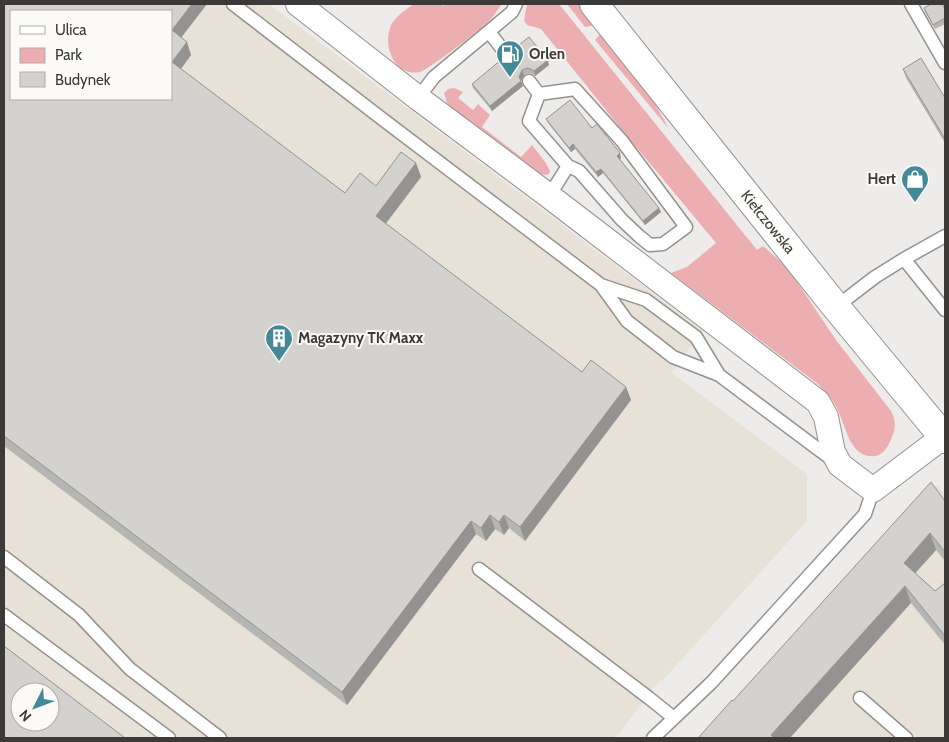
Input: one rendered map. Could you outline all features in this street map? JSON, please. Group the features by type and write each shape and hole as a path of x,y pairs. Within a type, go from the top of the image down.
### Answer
{"street":[{"path":"298,4 418,98 818,402 826,417 833,452 840,465 873,490 944,438"},
{"name":"Kiełczowska","path":"594,4 836,307 944,438"}],"lane":[{"path":"234,4 600,285 627,321 668,353 719,375 840,465"},
{"path":"418,98 434,77 512,12 516,4"},
{"path":"911,4 945,63"},
{"path":"489,32 510,59"},
{"path":"528,81 539,94"},
{"path":"575,89 622,141 686,227 663,244 650,245 638,236 579,171 568,166 529,121 539,94 575,89"},
{"path":"548,196 568,166"},
{"path":"836,307 904,259 945,236"},
{"path":"904,259 945,310"},
{"path":"600,285 646,300 696,337 719,375"},
{"path":"653,738 711,683 865,514 873,490"},
{"path":"4,556 79,615 130,669 220,738"},
{"path":"479,568 674,718"},
{"path":"4,615 169,738"},
{"path":"860,698 906,738"}],"shaded area":[{"path":"4,4 269,4 703,331 672,373 807,474 807,521 662,681 660,680 618,735 616,734 613,738 4,738"},
{"path":"935,486 939,487 945,495 945,738 705,738"}],"green space":[{"path":"414,4 441,4 443,6 446,4 502,4 488,22 433,65 420,72 412,72 404,70 393,60 388,44 388,36 394,21"},
{"path":"527,4 559,4 757,250 763,246 787,267 836,340 893,414 895,421 894,430 884,452 875,456 859,452 853,446 833,402 818,384 671,273 687,267 716,243 541,29 527,25 524,21"},
{"path":"567,4 580,4 595,22 591,26 585,27"},
{"path":"601,33 648,91 669,129 595,40"},
{"path":"454,88 463,92 458,98 473,110 478,104 490,115 482,127 521,157 532,145 546,163 550,171 549,174 541,174 452,108 447,103 444,93 448,89"}],"building":[{"name":"Magazyny TK Maxx","path":"4,4 192,4 172,30 172,10 10,10 10,100 172,100 172,62 345,193 360,173 376,186 401,152 416,163 376,216 582,372 591,360 626,387 520,527 504,515 499,522 490,515 481,528 471,521 342,692 4,436"},
{"path":"931,4 942,4 945,9 945,18 933,25 924,8"},
{"name":"Magazyny TK Maxx","path":"172,30 187,42 172,62"},
{"path":"529,37 548,60 534,71 527,68 522,70 519,77 521,81 490,106 472,84 502,59 505,62 514,60 516,54 514,49"},
{"path":"921,58 945,98 945,139 903,69"},
{"path":"570,100 592,128 597,124 620,153 617,156 659,208 643,221 601,169 596,172 573,144 569,148 546,119"},
{"path":"931,482 945,501 945,552 930,533 904,563 935,591 945,583 945,636 905,586 771,735 775,738 698,738 733,701"},
{"path":"4,646 51,682 10,682 10,732 60,732 60,689 125,738 4,738"}],"place":[{"name":"Orlen","path":"510,78"},
{"name":"Hert","path":"915,203"},
{"name":"Magazyny TK Maxx","path":"279,362"}]}
